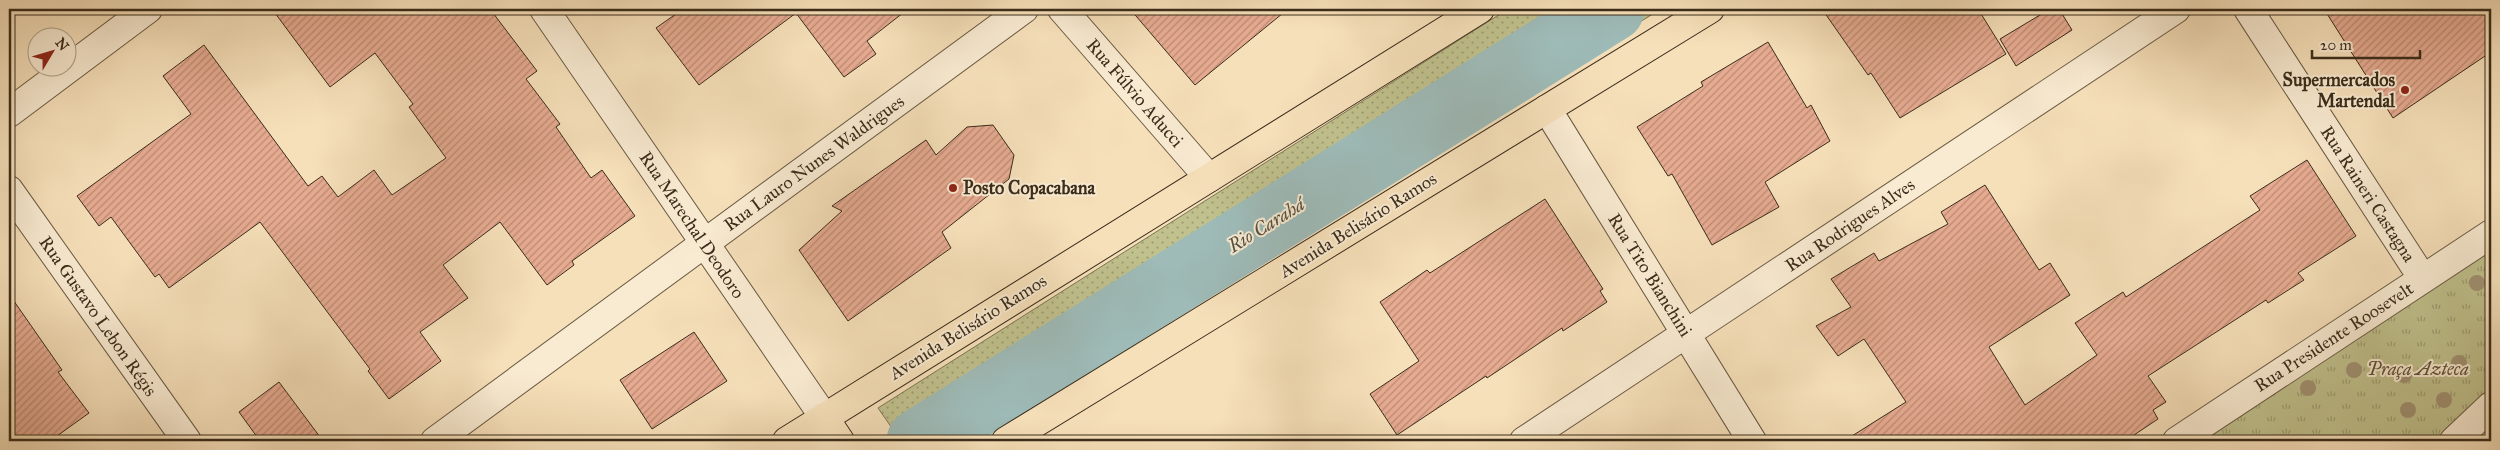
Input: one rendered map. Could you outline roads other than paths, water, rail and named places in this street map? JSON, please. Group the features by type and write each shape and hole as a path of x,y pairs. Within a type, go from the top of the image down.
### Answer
{"main road":[{"name":"Avenida Belisário Ramos","path":"787,441 833,431 1209,178 1480,9"},
{"name":"Avenida Belisário Ramos","path":"1006,441 1710,9"}],"street":[{"path":"9,113 148,9"},
{"name":"Rua Marechal Deodoro","path":"544,9 833,431"},
{"name":"Rua Lauro Nunes Waldrigues","path":"435,441 1024,9"},
{"name":"Rua Fúlvio Aducci","path":"1062,9 1209,178"},
{"name":"Rua Rodrigues Alves","path":"1524,441 2176,9"},
{"name":"Rua Raineri Castagna","path":"2248,9 2423,279"},
{"name":"Rua Tito Bianchini","path":"1547,109 1752,441"},
{"name":"Rua Gustavo Lebon Régis","path":"9,190 187,441"},
{"name":"Rua Presidente Roosevelt","path":"2191,438 2491,234"},
{"path":"2454,441 2491,406"}],"waterway":[{"name":"Rio Carahá","path":"919,441 1612,9"}],"place":[{"name":"Supermercados Martendal","path":"2405,90"},
{"name":"Posto Copacabana","path":"953,188"}],"park label":[{"name":"Praça Azteca","path":"2418,369"}]}
